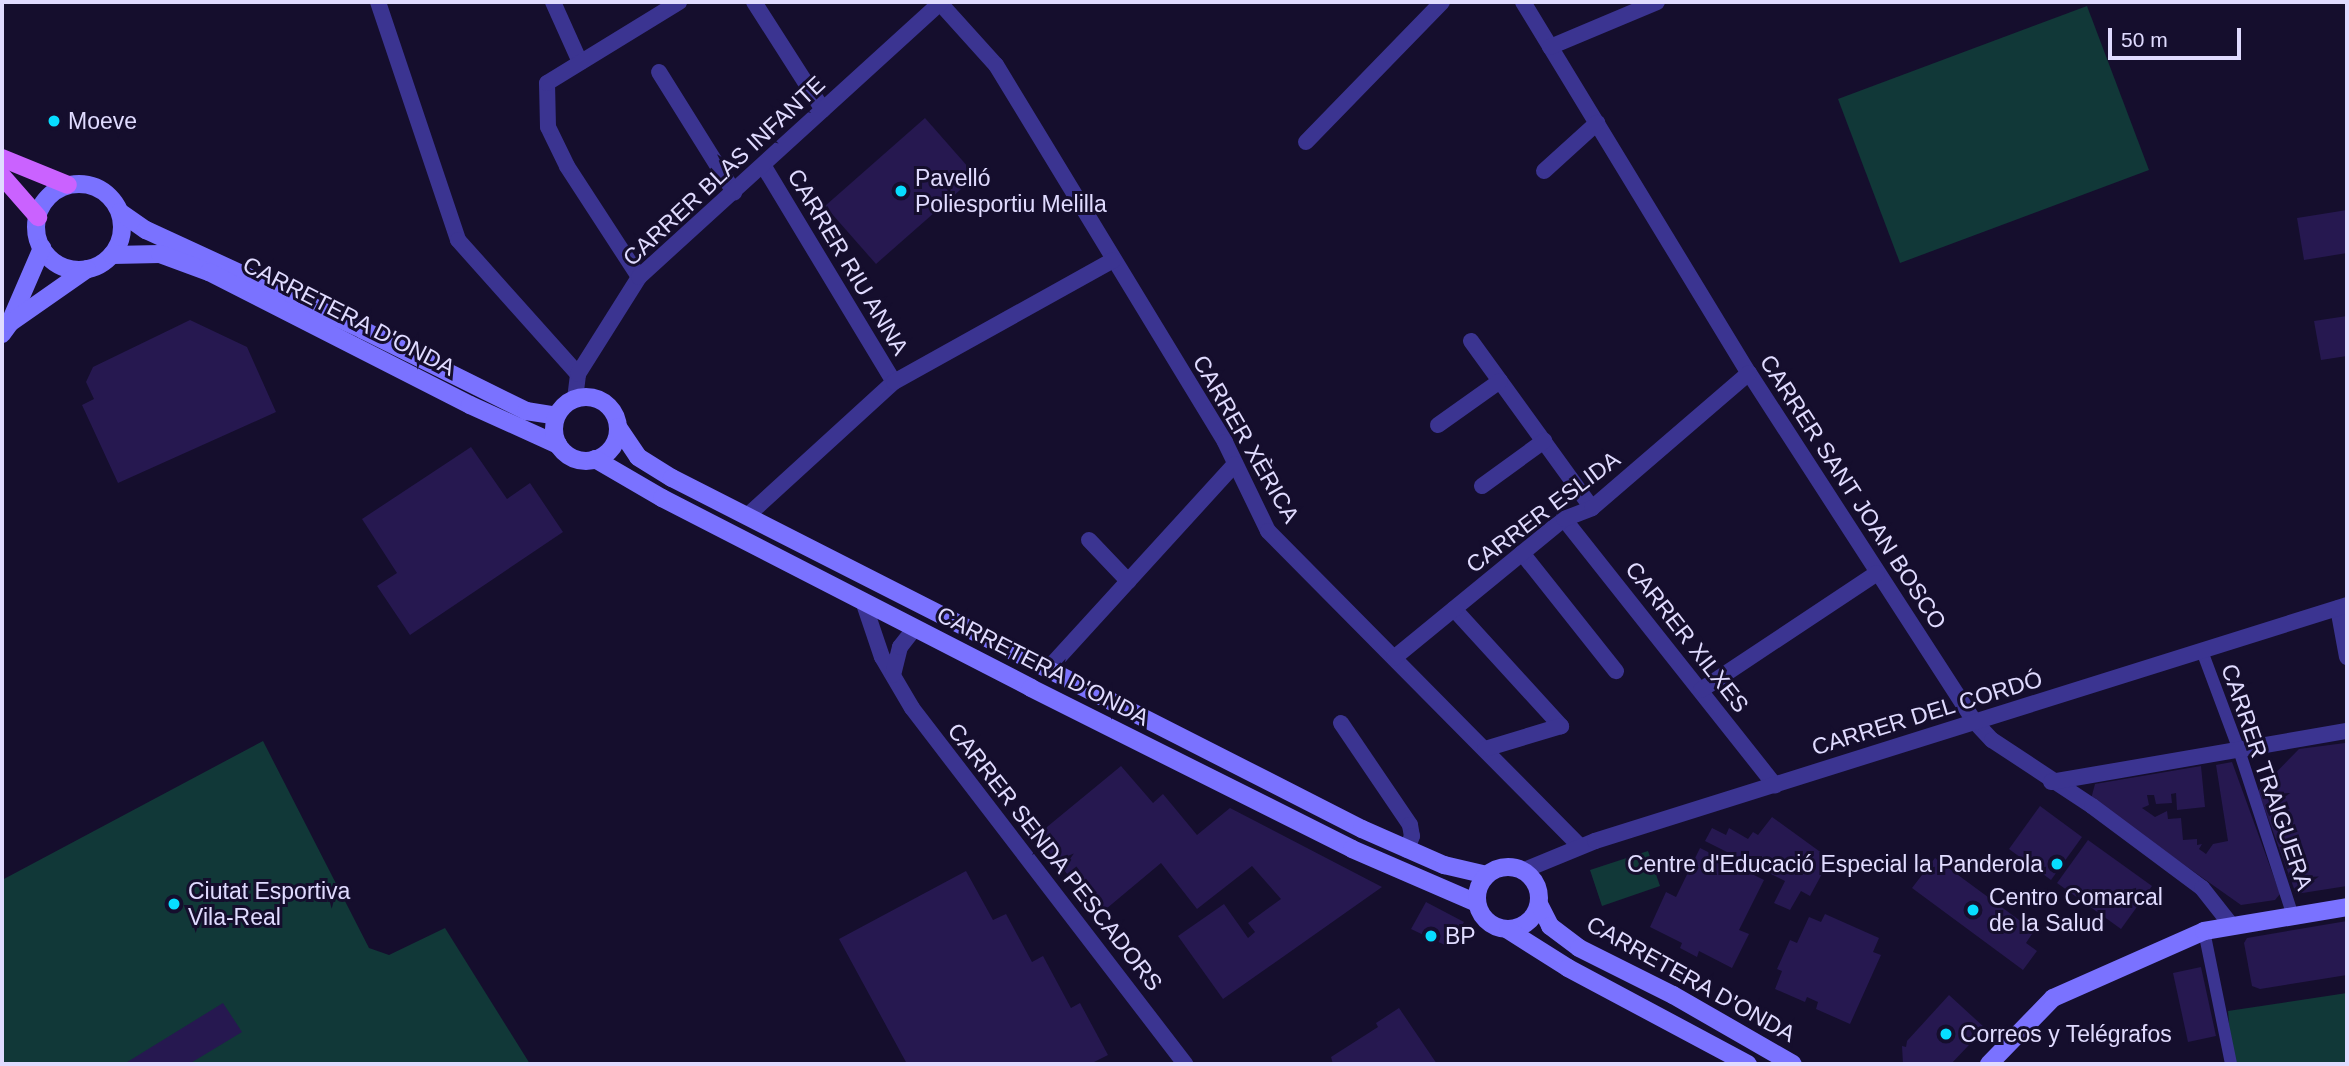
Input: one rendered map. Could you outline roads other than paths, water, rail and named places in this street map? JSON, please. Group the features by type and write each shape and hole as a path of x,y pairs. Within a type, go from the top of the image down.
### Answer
{"main road":[{"path":"2,158 68,185"},
{"path":"2,176 37,217 42,248 6,328"},
{"path":"6,328 87,269 112,255 122,235 120,212 103,191 80,184 68,185 48,197 37,217"},
{"name":"CARRETERA D'ONDA","path":"120,212 146,230 363,330 526,411 556,416"},
{"path":"42,248 61,265 87,269"},
{"name":"CARRETERA D'ONDA","path":"112,255 160,254 208,272 459,399 558,445"},
{"path":"594,398 603,402 616,418 618,427 612,447 595,459 572,457 558,445 554,426 556,416 575,399 594,398"},
{"name":"CARRETERA D'ONDA","path":"618,427 638,457 747,516 1407,850 1444,865 1487,875"},
{"name":"CARRETERA D'ONDA","path":"595,459 662,498 1352,849 1477,903"},
{"path":"1504,867 1522,871 1536,885 1539,904 1528,922 1508,930 1489,923 1477,903 1477,892 1487,875 1504,867"},
{"name":"CARRETERA D'ONDA","path":"1539,904 1550,926 1578,948 1673,995 1793,1064"},
{"path":"1989,1064 2053,998 2204,931 2347,907"},
{"name":"CARRETERA D'ONDA","path":"1508,930 1569,968 1748,1064"}],"street":[{"path":"378,2 458,240 578,374"},
{"path":"553,2 580,62"},
{"path":"639,277 567,166 548,127 547,83 679,2"},
{"path":"754,2 823,110"},
{"name":"CARRER BLAS INFANTE","path":"575,399 578,374 639,277 940,2"},
{"name":"CARRER XÈRICA","path":"940,2 996,65 1235,464 1268,531 1580,846"},
{"path":"1306,142 1442,2"},
{"name":"CARRER SANT JOAN BOSCO","path":"1523,2 1749,373 1975,722 1992,740 2051,782 2092,806 2202,888 2232,926"},
{"path":"1550,47 1657,2"},
{"path":"659,72 734,192"},
{"path":"1544,171 1597,123"},
{"name":"CARRER RIU ANNA","path":"763,165 894,382"},
{"path":"747,516 894,382 1113,260"},
{"path":"1471,341 1592,508"},
{"name":"CARRER ESLIDA","path":"1394,657 1564,519 1592,508 1749,373"},
{"path":"1438,425 1500,381"},
{"path":"1482,486 1544,441"},
{"path":"1047,670 1235,464"},
{"name":"CARRER XILXES","path":"1564,519 1774,785"},
{"path":"1089,540 1128,581"},
{"path":"1522,553 1616,671"},
{"path":"1700,690 1877,573"},
{"name":"CARRER SENDA PESCADORS","path":"863,601 881,657 912,708 1185,1064"},
{"path":"2343,607 2347,657"},
{"name":"CARRER DEL CORDÓ","path":"1522,871 1580,846 2343,607"},
{"path":"1454,608 1561,726 1485,749"},
{"path":"893,675 900,647 915,628"},
{"name":"CARRER TRAIGUERA","path":"2202,652 2239,750 2293,916"},
{"path":"1341,723 1410,825 1412,836 1407,850"},
{"path":"2051,782 2347,731"},
{"path":"2204,931 2231,1064"}],"place":[{"name":"Moeve","path":"54,121"},
{"name":"Pavelló Poliesportiu Melilla","path":"901,191"},
{"name":"Centre d'Educació Especial la Panderola","path":"2057,864"},
{"name":"Ciutat Esportiva Vila-Real","path":"174,904"},
{"name":"Centro Comarcal de la Salud","path":"1973,910"},
{"name":"BP","path":"1431,936"},
{"name":"Correos y Telégrafos","path":"1946,1034"}]}
